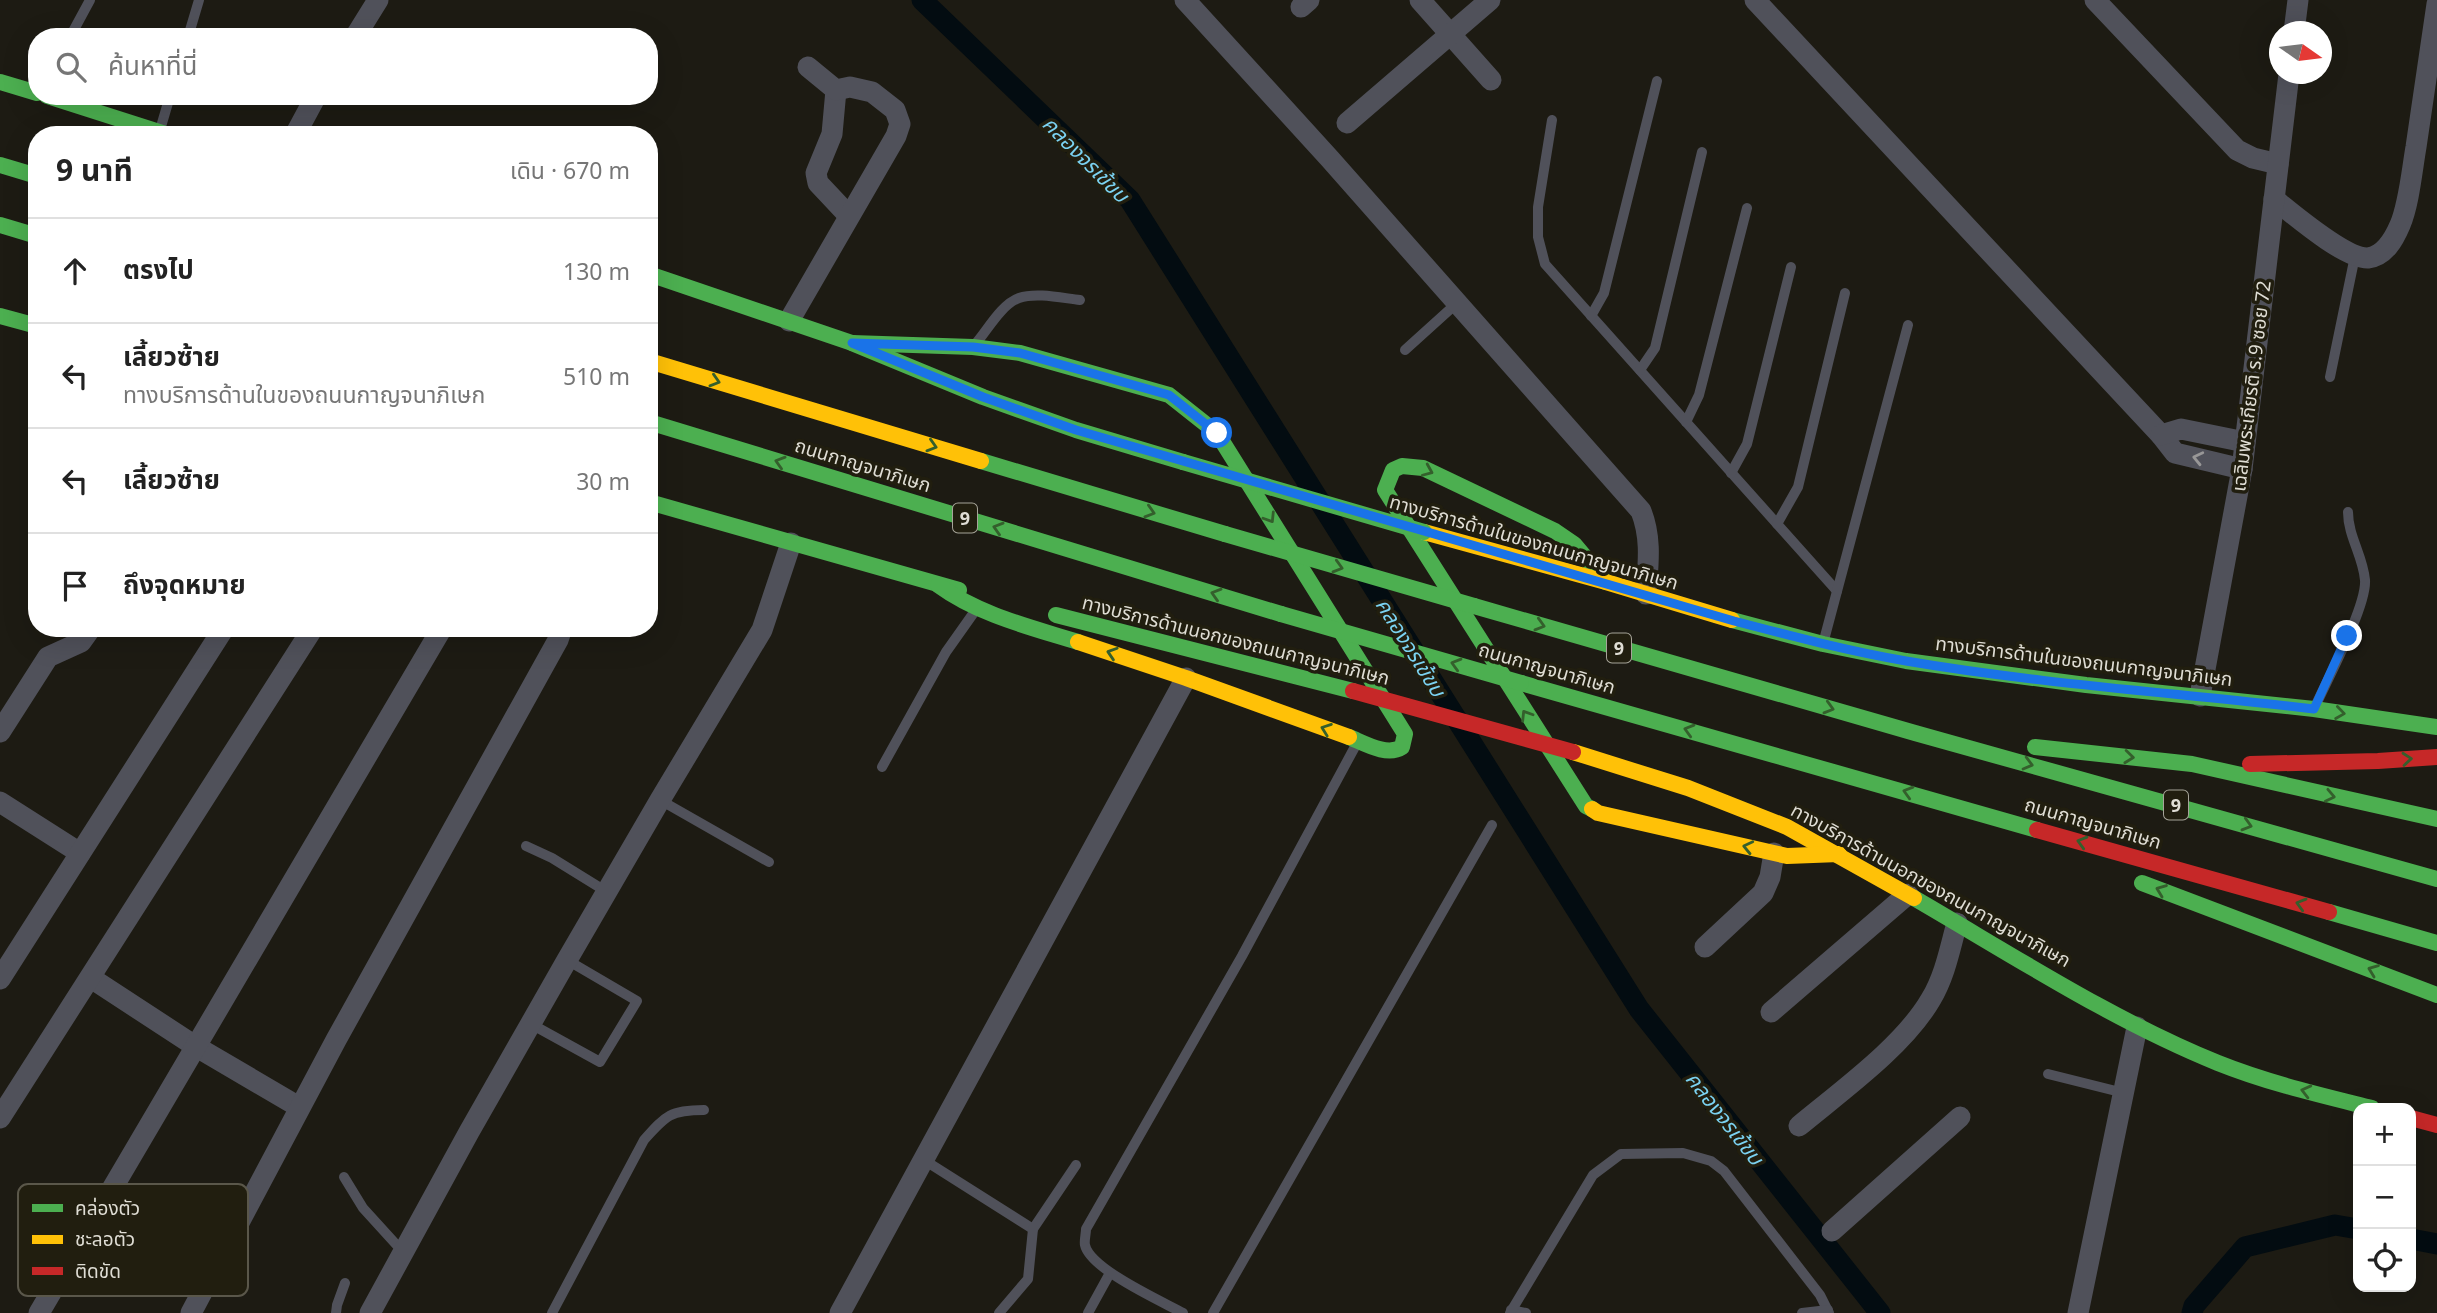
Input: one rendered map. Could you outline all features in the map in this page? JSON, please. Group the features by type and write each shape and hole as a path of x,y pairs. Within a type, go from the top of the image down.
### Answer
{"main road":[{"path":"0,82 28,90"},
{"path":"75,105 142,126"},
{"path":"0,165 28,173"},
{"path":"0,225 28,233"},
{"name":"ทางบริการด้านในของถนนกาญจนาภิเษก","path":"658,277 852,343 983,397 1076,430 1734,621 1823,644 1906,661 2002,675 2314,709 2437,727"},
{"path":"0,316 28,324"},
{"path":"852,343 973,347 1020,353 1169,395 1217,433 1405,734 1405,742 1396,751 1384,750 1186,678 977,609 938,585"},
{"name":"ถนนกาญจนาภิเษก","path":"658,364 1225,534 1915,733 2437,879"},
{"name":"ถนนกาญจนาภิเษก","path":"658,425 1281,614 2437,943"},
{"path":"1605,582 1574,544 1555,531 1423,468 1400,465 1392,470 1387,479 1385,491 1586,806 1598,813 1774,853 1808,857 1839,854"},
{"path":"658,505 1005,602"},
{"name":"ทางบริการด้านนอกของถนนกาญจนาภิเษก","path":"1045,612 1353,691 1573,752 1688,788 1787,827 1839,854 2137,1027 2220,1064 2285,1086 2353,1103"},
{"path":"1915,733 2192,764 2437,819"},
{"path":"2192,764 2378,761 2437,757"},
{"path":"1973,811 2012,835 2056,852"},
{"path":"2131,878 2437,995"},
{"path":"2416,1119 2437,1125"}],"street":[{"path":"361,28 378,0"},
{"path":"1185,0 1330,159 1641,511 1648,528 1650,544 1646,594"},
{"path":"1420,0 1491,80"},
{"path":"1347,123 1490,0"},
{"path":"1755,0 2175,453 2242,469"},
{"path":"2095,0 2237,150 2253,158 2278,164"},
{"path":"2295,21 2298,0"},
{"path":"2274,199 2328,240 2355,256 2369,258 2382,253 2393,240 2401,222 2413,168 2437,4"},
{"path":"808,67 836,90"},
{"name":"เฉลิมพระเกียรติ ร.9 ซอย 72","path":"2200,696 2242,469 2288,84"},
{"path":"789,320 900,124 895,110 873,92 850,87 836,90"},
{"path":"836,90 832,134 816,173 818,183 849,216"},
{"path":"300,126 311,105"},
{"path":"2161,435 2180,429 2245,442"},
{"path":"370,1313 567,960 762,630 790,543"},
{"path":"0,732 48,657 81,642 85,637"},
{"path":"0,979 218,637"},
{"path":"0,1118 307,637"},
{"path":"114,1184 437,637"},
{"path":"248,1204 559,637"},
{"path":"840,1313 1186,678"},
{"path":"0,802 80,853"},
{"path":"1705,947 1763,893 1770,877 1774,853"},
{"path":"1771,1012 1908,894"},
{"path":"1800,1126 1879,1059 1913,1024 1932,999 1958,923"},
{"path":"91,978 195,1046 299,1107"},
{"path":"2078,1313 2137,1027"},
{"path":"1832,1231 1960,1117"},
{"path":"39,1313 49,1296"},
{"path":"191,1313 200,1296"}],"lane":[{"path":"75,28 90,0"},
{"path":"191,28 199,0"},
{"path":"1591,316 1604,293 1657,81"},
{"path":"165,126 169,105"},
{"path":"1552,120 1538,207 1538,237 1545,264 1837,591"},
{"path":"1640,370 1655,348 1702,152"},
{"path":"1686,422 1699,395 1747,208"},
{"path":"2330,377 2355,256"},
{"path":"1731,473 1747,444 1791,267"},
{"path":"1777,524 1798,487 1845,293"},
{"path":"973,347 1004,309 1018,298 1032,296 1080,300"},
{"path":"1405,350 1457,303"},
{"path":"1823,644 1908,325"},
{"path":"2314,709 2357,613 2365,584 2363,566 2348,527 2348,512"},
{"path":"882,767 946,652 977,609"},
{"path":"1183,1313 1111,1273 1091,1258 1084,1245 1086,1229 1242,956 1358,741"},
{"path":"660,800 769,862"},
{"path":"1213,1313 1492,825"},
{"path":"526,846 552,858 607,891"},
{"path":"531,1024 600,1062 637,1000 567,960"},
{"path":"2049,1074 2124,1093"},
{"path":"552,1313 644,1140 663,1118 683,1110 704,1110"},
{"path":"1527,1313 1511,1312 1593,1175 1621,1154 1635,1153 1683,1153 1711,1161 1724,1171 1820,1295 1829,1312 1802,1313"},
{"path":"924,1160 1033,1229"},
{"path":"999,1313 1028,1279 1033,1229 1076,1165"},
{"path":"344,1177 363,1208 403,1252"},
{"path":"1088,1313 1111,1273"},
{"path":"336,1313 345,1283"}],"waterway":[{"name":"คลองจรเข้ขบ","path":"922,0 1130,200 1639,1009 1880,1313"},
{"name":"คลองจรเข้ขบ","path":"2192,1313 2194,1306 2245,1247 2335,1225 2353,1228"},
{"name":"คลองจรเข้ขบ","path":"2416,1240 2437,1244"}],"traffic: fast":[{"path":"0,82 28,90"},
{"path":"75,105 141,126"},
{"path":"0,165 28,173"},
{"path":"0,225 28,233"},
{"path":"658,277 852,343 983,397 1076,430 1183,462"},
{"path":"0,316 28,324"},
{"path":"852,343 973,347 1020,353 1169,395 1217,433 1405,734 1402,747 1396,750 1383,750 1349,737"},
{"path":"658,425 1281,614"},
{"path":"981,461 1225,534"},
{"path":"1183,462 1424,532"},
{"path":"1592,809 1586,806 1385,490 1393,470 1402,466 1423,468 1555,531 1574,544 1606,582"},
{"path":"658,505 959,590"},
{"path":"1225,534 1474,606"},
{"path":"938,585 988,612 1078,642"},
{"path":"1474,606 2437,879"},
{"path":"1281,614 1521,683"},
{"path":"1056,615 1353,691"},
{"path":"1732,620 1823,644 1906,661 2086,685 2314,709 2437,727"},
{"path":"1521,683 2037,830"},
{"path":"2035,747 2192,764 2437,819"},
{"path":"2142,883 2437,995"},
{"path":"1914,898 2064,986 2179,1046 2256,1077 2353,1103"},
{"path":"2329,912 2437,943"}],"traffic: slow":[{"path":"658,364 981,461"},
{"path":"1424,532 1732,620"},
{"path":"1078,642 1349,737"},
{"path":"1573,752 1688,788 1787,827 1914,898"},
{"path":"1592,809 1598,813 1787,856 1839,854"}],"traffic: jam":[{"path":"1353,691 1573,752"},
{"path":"2250,764 2437,757"},
{"path":"2037,830 2329,912"},
{"path":"2416,1119 2437,1125"}],"route":[{"path":"1217,433 1169,395 1020,353 973,347 852,343 983,397 1076,430 1734,621 1823,644 1906,661 2086,685 2314,709 2347,636"}]}
